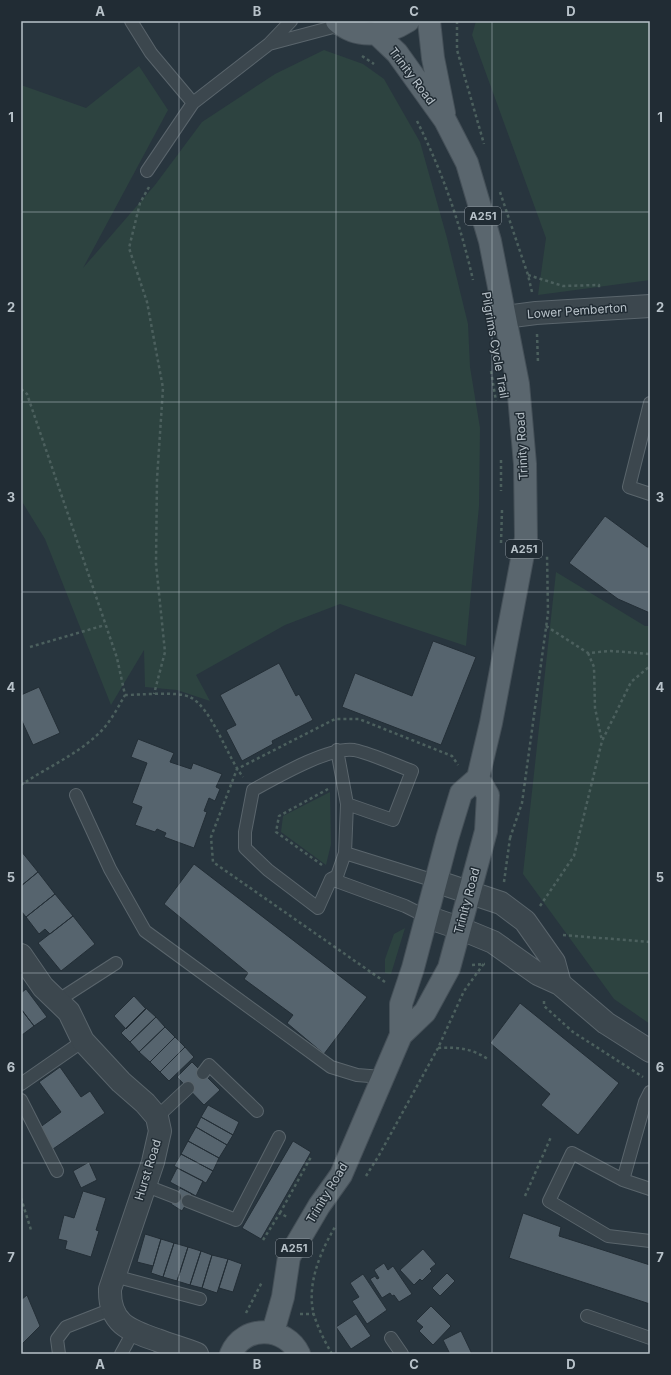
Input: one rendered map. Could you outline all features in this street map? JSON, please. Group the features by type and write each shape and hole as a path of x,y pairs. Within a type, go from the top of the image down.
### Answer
{"main road":[{"name":"Trinity Road","path":"377,34 394,29 408,21"},
{"name":"Trinity Road","path":"429,21 433,58 445,120"},
{"name":"Trinity Road","path":"344,26 377,34 397,53 445,120 466,163 488,234 518,384 524,464 526,538 491,723 461,792 435,881 427,917 400,1004 401,1035"},
{"name":"Trinity Road","path":"273,1332 282,1297 289,1257 319,1206 341,1175 401,1035 425,1012 449,968 486,831 488,795 469,773"},
{"path":"228,1353 249,1335 261,1332 273,1332 292,1343 299,1354"}],"street":[{"name":"Lower Pemberton","path":"505,317 536,312 650,306"},
{"path":"435,881 501,902 525,921 554,962 560,984"},
{"path":"427,917 460,928 493,942 538,974 560,984 606,1023 650,1051"},
{"path":"21,954 43,987 69,1012 83,1041 121,1082 145,1103 157,1117"},
{"name":"Hurst Road","path":"157,1117 160,1131 153,1162 110,1289 112,1309 120,1323 133,1332 198,1354"}],"lane":[{"path":"131,21 151,53 193,103"},
{"path":"147,171 193,103 269,44 291,21"},
{"path":"269,44 333,27 344,26"},
{"path":"650,403 629,487 650,494"},
{"path":"337,750 347,804 345,853 318,908 268,870 245,848 245,832 253,790 283,773 337,750 354,750 412,771 393,820 347,804"},
{"path":"76,796 110,869 145,931 331,1067 357,1075 382,1077"},
{"path":"345,853 435,881"},
{"path":"334,877 405,906 427,917"},
{"path":"57,1001 116,963"},
{"path":"21,1084 83,1041"},
{"path":"203,1073 209,1065 257,1111"},
{"path":"157,1117 188,1088"},
{"path":"623,1180 645,1102 650,1092"},
{"path":"21,1100 56,1171"},
{"path":"188,1201 236,1220 279,1137"},
{"path":"650,1189 623,1180 572,1153 549,1201 608,1236 650,1241"},
{"path":"144,1185 175,1197"},
{"path":"114,1276 200,1299"},
{"path":"58,1354 57,1339 66,1327 112,1309"},
{"path":"587,1316 650,1338"},
{"path":"121,1354 133,1332"},
{"path":"390,1338 402,1354"}],"path":[{"path":"457,21 457,50 486,150"},
{"name":"Pilgrims Cycle Trail","path":"413,114 445,182 461,228 474,285"},
{"path":"147,171 153,180 140,203 129,248 147,302 163,388 157,479 156,564 165,652 154,694"},
{"path":"498,184 528,275 536,312"},
{"path":"528,275 563,286 599,285 604,308"},
{"name":"Pilgrims Cycle Trail","path":"490,364 496,402"},
{"path":"21,389 27,394 73,526 117,658 125,695 115,713 97,735 77,751 21,786"},
{"path":"501,456 501,493"},
{"path":"500,551 502,508"},
{"path":"30,647 105,625"},
{"path":"546,626 588,653 594,667 596,708 602,741"},
{"path":"588,653 611,651 650,654"},
{"path":"538,910 574,856 602,741 631,682 650,666"},
{"path":"125,695 172,694 190,697 203,708 237,769 253,790"},
{"path":"388,983 213,862 210,837 237,769 335,718 359,719 452,756 469,773"},
{"path":"334,877 276,832 279,816 342,780"},
{"path":"558,935 650,942"},
{"path":"378,1157 438,1048 464,991 484,964"},
{"path":"438,1048 458,1046 481,1054 489,1060"},
{"path":"525,1196 551,1137"},
{"path":"263,1240 311,1157"},
{"path":"21,1198 30,1230"},
{"path":"280,1213 290,1218"},
{"path":"332,1354 314,1314 312,1285 324,1246 338,1221"}],"green space":[{"path":"476,21 650,21 650,280 538,295 546,238 472,35"},
{"path":"324,50 363,64 384,79 420,142 447,238 468,324 470,367 480,428 479,506 466,646 340,604 285,625 196,675 210,701 177,690 145,687 144,650 111,705 45,539 21,500 21,85 86,108 139,66 168,110 83,268 155,185 202,122 275,74"},
{"path":"556,572 645,626 650,626 650,1024 614,999 523,874"},
{"path":"330,792 331,844 326,865 281,832 283,816"},
{"path":"405,928 391,974 385,973 385,959 394,934"}],"building":[{"path":"605,516 647,547 650,547 650,613 618,599 569,563"},
{"path":"433,641 476,657 441,745 342,707 355,673 412,696"},
{"path":"279,663 296,696 299,694 313,720 272,741 273,744 242,761 226,730 236,725 220,695"},
{"path":"39,687 60,733 33,745 21,719 21,695"},
{"path":"138,739 174,753 170,762 191,769 193,763 222,774 216,787 220,789 215,801 209,798 204,811 207,812 194,848 164,837 166,833 157,829 155,832 135,825 142,807 132,803 147,763 131,757"},
{"path":"21,851 38,872 21,886"},
{"path":"194,864 367,997 324,1054 287,1023 293,1015 244,979 248,973 164,904"},
{"path":"38,872 55,894 26,917 21,911 21,886"},
{"path":"55,894 73,916 50,934 45,929 39,934 26,917"},
{"path":"73,916 95,944 61,971 38,943"},
{"path":"26,989 47,1017 34,1026 21,1009 21,993"},
{"path":"134,996 146,1009 126,1029 114,1016"},
{"path":"520,1003 619,1083 578,1135 541,1105 550,1094 490,1043"},
{"path":"146,1008 156,1017 130,1042 121,1033"},
{"path":"21,1009 34,1026 22,1035 21,1034"},
{"path":"156,1017 165,1027 139,1052 130,1042"},
{"path":"165,1027 175,1037 150,1062 139,1052"},
{"path":"175,1037 185,1047 160,1072 150,1062"},
{"path":"185,1047 194,1057 169,1081 160,1072"},
{"path":"192,1062 220,1090 204,1105 177,1077"},
{"path":"60,1067 81,1097 90,1091 105,1113 53,1149 39,1128 61,1112 39,1082"},
{"path":"208,1105 239,1122 233,1135 201,1117"},
{"path":"201,1117 233,1135 227,1145 196,1127"},
{"path":"196,1127 227,1145 219,1158 188,1141"},
{"path":"188,1141 219,1158 213,1171 181,1154"},
{"path":"293,1141 311,1152 261,1239 242,1228"},
{"path":"181,1154 213,1171 206,1183 174,1166"},
{"path":"89,1162 97,1180 81,1188 73,1171"},
{"path":"177,1168 203,1181 196,1196 170,1182"},
{"path":"180,1188 192,1194 182,1211 171,1204"},
{"path":"83,1191 106,1198 96,1230 99,1231 91,1257 65,1249 67,1241 58,1239 64,1215 74,1218"},
{"path":"523,1213 561,1227 559,1236 650,1265 650,1304 509,1258"},
{"path":"145,1234 161,1239 153,1266 137,1262"},
{"path":"161,1239 174,1243 163,1277 151,1273"},
{"path":"174,1243 188,1247 177,1281 163,1277"},
{"path":"188,1247 201,1251 190,1285 177,1281"},
{"path":"423,1249 436,1264 430,1269 432,1271 422,1281 420,1279 414,1285 400,1270"},
{"path":"201,1251 212,1255 202,1288 190,1285"},
{"path":"212,1255 228,1259 217,1293 202,1288"},
{"path":"228,1259 242,1264 233,1292 219,1288"},
{"path":"384,1263 388,1270 393,1266 412,1294 399,1302 394,1295 392,1296 390,1293 382,1298 370,1279 375,1276 377,1279 379,1278 374,1270"},
{"path":"447,1273 455,1281 440,1296 432,1288"},
{"path":"363,1274 387,1310 367,1324 352,1301 359,1297 350,1283"},
{"path":"27,1295 40,1326 21,1345 21,1300"},
{"path":"431,1306 451,1326 433,1345 419,1331 423,1327 416,1321"},
{"path":"356,1314 371,1336 351,1349 336,1327"},
{"path":"461,1331 472,1354 450,1354 443,1340"}]}
